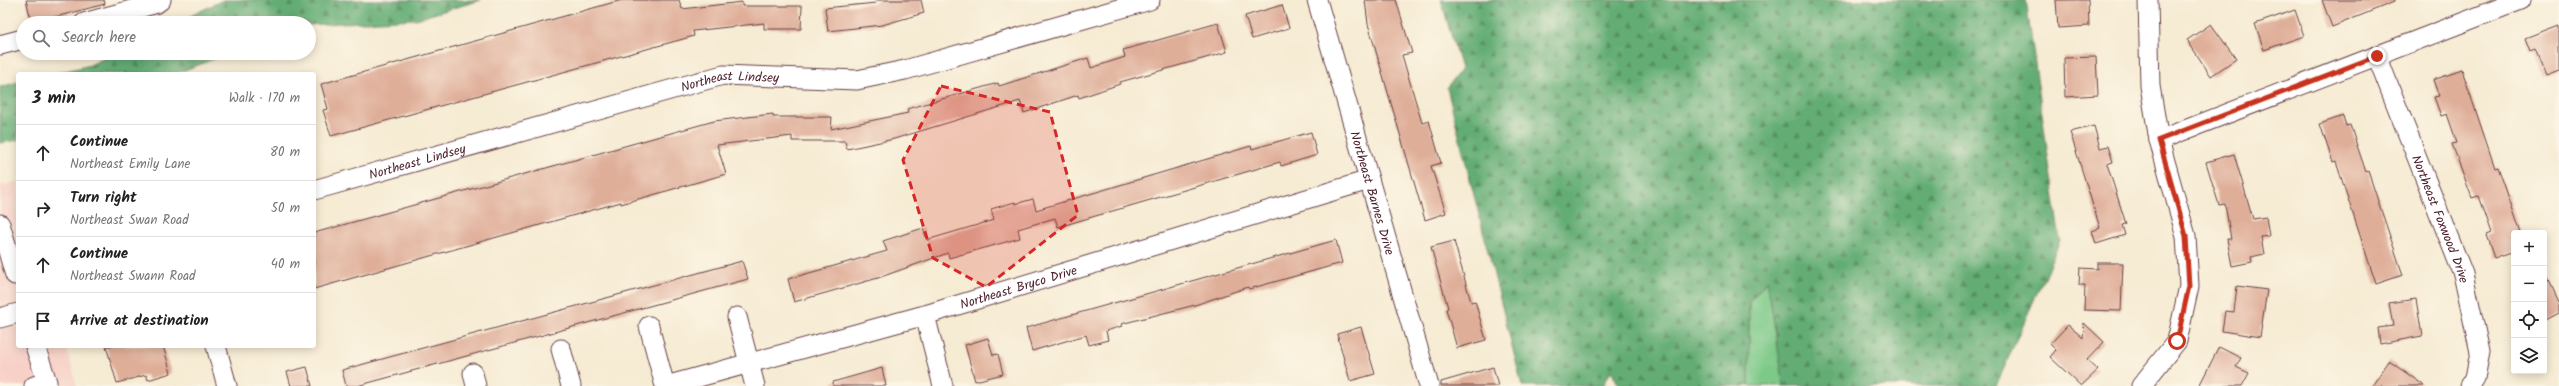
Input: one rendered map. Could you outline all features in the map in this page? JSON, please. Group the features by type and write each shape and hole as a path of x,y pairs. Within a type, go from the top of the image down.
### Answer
{"street":[{"path":"110,16 157,3 161,0"},
{"name":"Northeast Lindsey","path":"316,189 723,75 857,80 905,70 1150,0"},
{"name":"Northeast Barnes Drive","path":"1317,0 1429,386"},
{"path":"2140,386 2177,341 2189,286 2186,236 2159,140 2150,86 2148,0"},
{"path":"2159,140 2521,0"},
{"path":"0,45 16,41"},
{"name":"Northeast Foxwood Drive","path":"2377,56 2463,274 2480,352 2475,378 2470,386"},
{"name":"Northeast Bryco Drive","path":"666,386 925,315 1369,180"},
{"path":"0,224 15,275"},
{"path":"0,318 16,314"},
{"path":"925,315 943,386"},
{"path":"737,317 756,386"},
{"path":"649,326 666,386"},
{"path":"34,386 46,382 36,348"},
{"path":"217,348 227,386"},
{"path":"561,349 571,386"}],"highlighted area":[{"path":"941,86 1050,112 1078,215 986,287 933,258 903,160"}],"shaded area":[{"path":"16,182 16,348 67,348 77,386 0,386 0,186"}],"green space":[{"path":"223,0 481,0 416,19 316,25 316,16 190,16"},
{"path":"1441,0 2026,0 2060,241 1996,386 1784,386 1767,280 1749,302 1749,386 1619,386 1611,370 1603,386 1522,386 1447,88 1461,69"},
{"path":"100,60 212,60 179,72 61,72 90,65"},
{"path":"16,83 16,140 0,143 0,87"},
{"path":"1768,280 1784,386 1749,386 1749,302"}],"building":[{"path":"26,0 104,0 105,4 59,16 30,16"},
{"path":"622,0 679,0 682,9 742,2 742,6 802,6 801,29 764,29 764,23 693,31 694,36 331,136 323,110 328,109 321,84"},
{"path":"875,0 921,0 924,13 882,25 828,31 825,8 876,3"},
{"path":"1365,0 1396,0 1412,53 1402,55 1422,123 1429,121 1441,163 1431,166 1446,213 1425,220 1368,24"},
{"path":"2056,0 2088,0 2089,26 2058,28"},
{"path":"2322,0 2394,0 2394,2 2332,27"},
{"path":"1282,5 1289,28 1252,39 1245,16"},
{"path":"2295,10 2304,36 2264,50 2255,24"},
{"path":"1218,23 1227,52 1120,82 1120,84 1079,98 1078,95 1024,113 1020,101 894,139 847,149 845,141 792,141 792,136 717,145 726,174 621,204 621,202 316,288 316,232 714,121 773,114 773,117 832,117 831,129 908,113 907,109 998,83 999,86 1088,58 1091,68 1125,57 1123,50"},
{"path":"2211,24 2236,59 2211,76 2187,40"},
{"path":"2559,25 2559,71 2546,76 2535,49 2530,51 2525,38"},
{"path":"2096,57 2098,95 2065,97 2064,58"},
{"path":"2462,70 2495,168 2498,167 2520,230 2511,230 2511,252 2494,258 2486,235 2491,233 2478,196 2472,198 2452,144 2457,143 2447,114 2441,116 2434,97 2439,96 2433,80"},
{"path":"2343,116 2346,126 2350,125 2366,172 2368,171 2403,275 2376,284 2336,162 2333,163 2320,124"},
{"path":"2094,126 2100,148 2108,146 2113,162 2107,164 2126,224 2122,225 2125,235 2096,244 2092,231 2100,228 2070,132"},
{"path":"1311,132 1317,155 1281,166 1280,162 1058,227 1055,218 1018,229 1020,238 949,258 948,253 878,278 794,302 788,279 887,251 883,241 923,228 927,240 994,220 991,209 1015,202 1015,204 1033,199 1036,210 1251,146 1252,149"},
{"path":"2234,154 2253,219 2266,217 2269,236 2261,237 2264,254 2251,257 2252,262 2232,266 2227,239 2231,239 2225,204 2219,205 2206,162"},
{"path":"1336,240 1342,263 1249,289 1248,287 1195,305 1121,324 1122,326 1106,331 1108,340 1089,345 1086,335 1032,351 1026,328"},
{"path":"1454,241 1471,302 1475,301 1486,340 1457,348 1446,309 1448,308 1431,247"},
{"path":"742,261 748,279 357,386 346,386 342,370"},
{"path":"2097,263 2123,263 2121,311 2084,310 2085,285 2079,285 2080,268 2097,269"},
{"path":"2547,278 2559,304 2559,313 2547,319"},
{"path":"2237,286 2267,290 2260,337 2222,331 2225,311 2234,312"},
{"path":"2416,299 2422,336 2380,344 2378,328 2393,326 2389,303"},
{"path":"2084,323 2104,342 2087,360 2098,370 2081,386 2050,357 2056,350 2050,344 2068,325 2083,338"},
{"path":"1361,327 1375,374 1350,381 1337,334"},
{"path":"988,338 993,355 998,354 1003,374 975,381 965,345"},
{"path":"2219,347 2241,358 2236,367 2249,373 2242,386 2199,386"},
{"path":"107,348 164,348 171,373 148,380 146,375 117,383"},
{"path":"2389,361 2425,386 2372,386"},
{"path":"307,367 312,386 291,386 287,372"},
{"path":"1493,367 1498,386 1441,386 1441,382"},
{"path":"882,368 886,386 833,386 833,382"}],"route":[{"path":"2177,341 2189,286 2186,236 2159,140 2377,56"}]}
